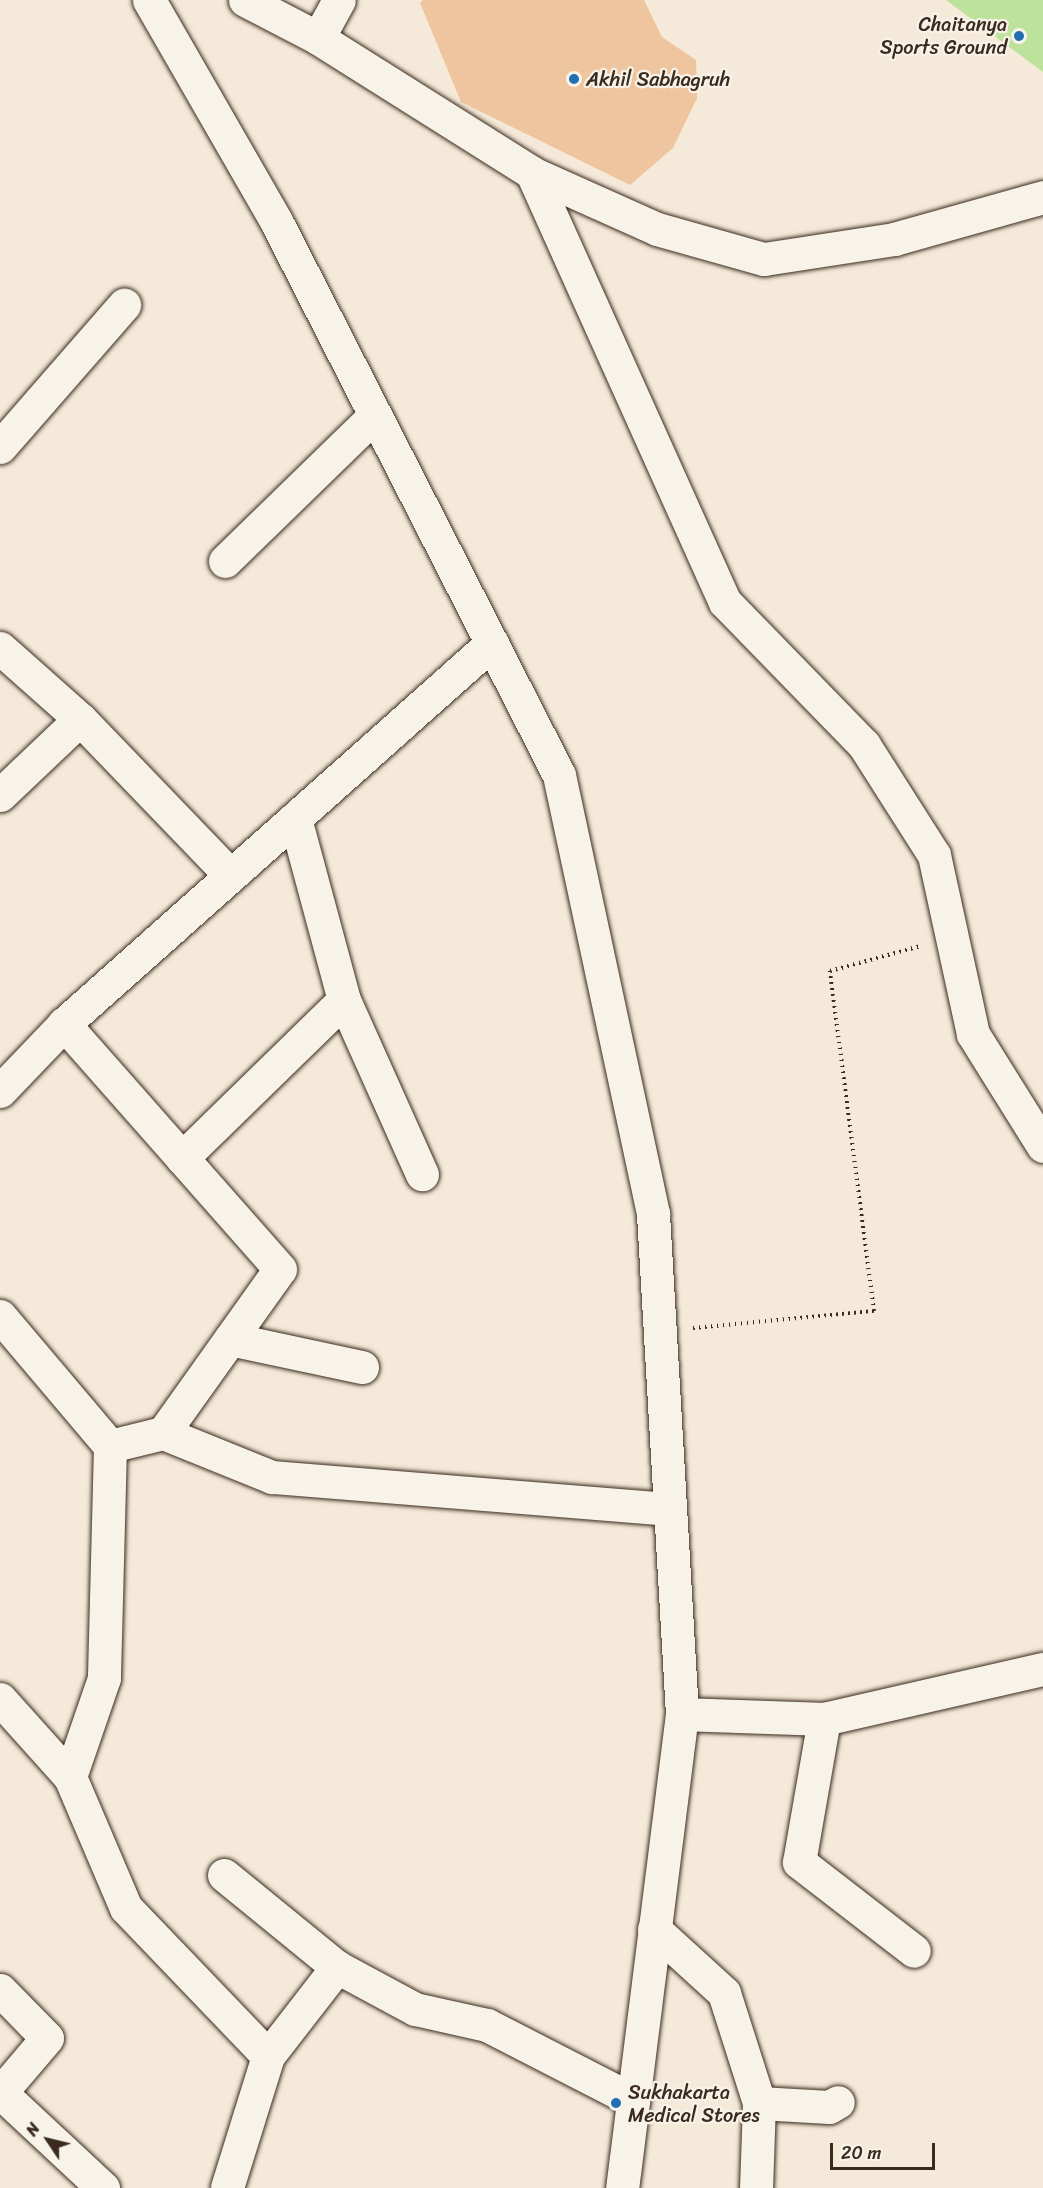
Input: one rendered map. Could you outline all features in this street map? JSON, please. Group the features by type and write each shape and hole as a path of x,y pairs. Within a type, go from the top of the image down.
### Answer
{"street":[{"path":"149,0 276,221 559,775 653,1214 682,1714 622,2188"},
{"path":"245,0 318,38 532,173 657,229 764,259 894,239 1043,197"},
{"path":"318,38 339,0"},
{"path":"532,173 725,602 864,745 933,855 973,1034 1043,1146"},
{"path":"0,447 124,305"},
{"path":"225,561 375,414"},
{"path":"0,1091 64,1024 492,643"},
{"path":"0,648 80,719 230,875"},
{"path":"0,795 80,719"},
{"path":"295,818 344,1000 422,1174"},
{"path":"182,1158 344,1000"},
{"path":"64,1024 280,1269 163,1433"},
{"path":"0,1316 110,1446 104,1678 70,1778"},
{"path":"230,1339 362,1367"},
{"path":"110,1446 163,1433 272,1477 670,1509"},
{"path":"682,1714 824,1719 1043,1670"},
{"path":"0,1699 70,1778 126,1908 268,2056"},
{"path":"824,1719 799,1862 914,1951"},
{"path":"224,1875 336,1967 415,2009 487,2025 633,2100"},
{"path":"654,1929 724,1993 759,2103 756,2188"},
{"path":"227,2188 268,2056 336,1967"},
{"path":"0,1990 47,2038 0,2092 104,2188"},
{"path":"759,2103 829,2107 838,2102"}],"path":[{"path":"660,1331 874,1311 830,970 952,937"}],"green space":[{"name":"Chaitanya Sports Ground","path":"946,0 1043,0 1043,72"}],"building":[{"name":"Akhil Sabhagruh","path":"423,0 644,0 662,37 696,60 697,98 673,148 630,185 461,102 420,3"}],"place":[{"name":"Chaitanya Sports Ground","path":"1019,36"},
{"name":"Akhil Sabhagruh","path":"574,79"},
{"name":"Sukhakarta Medical Stores","path":"616,2103"}]}
